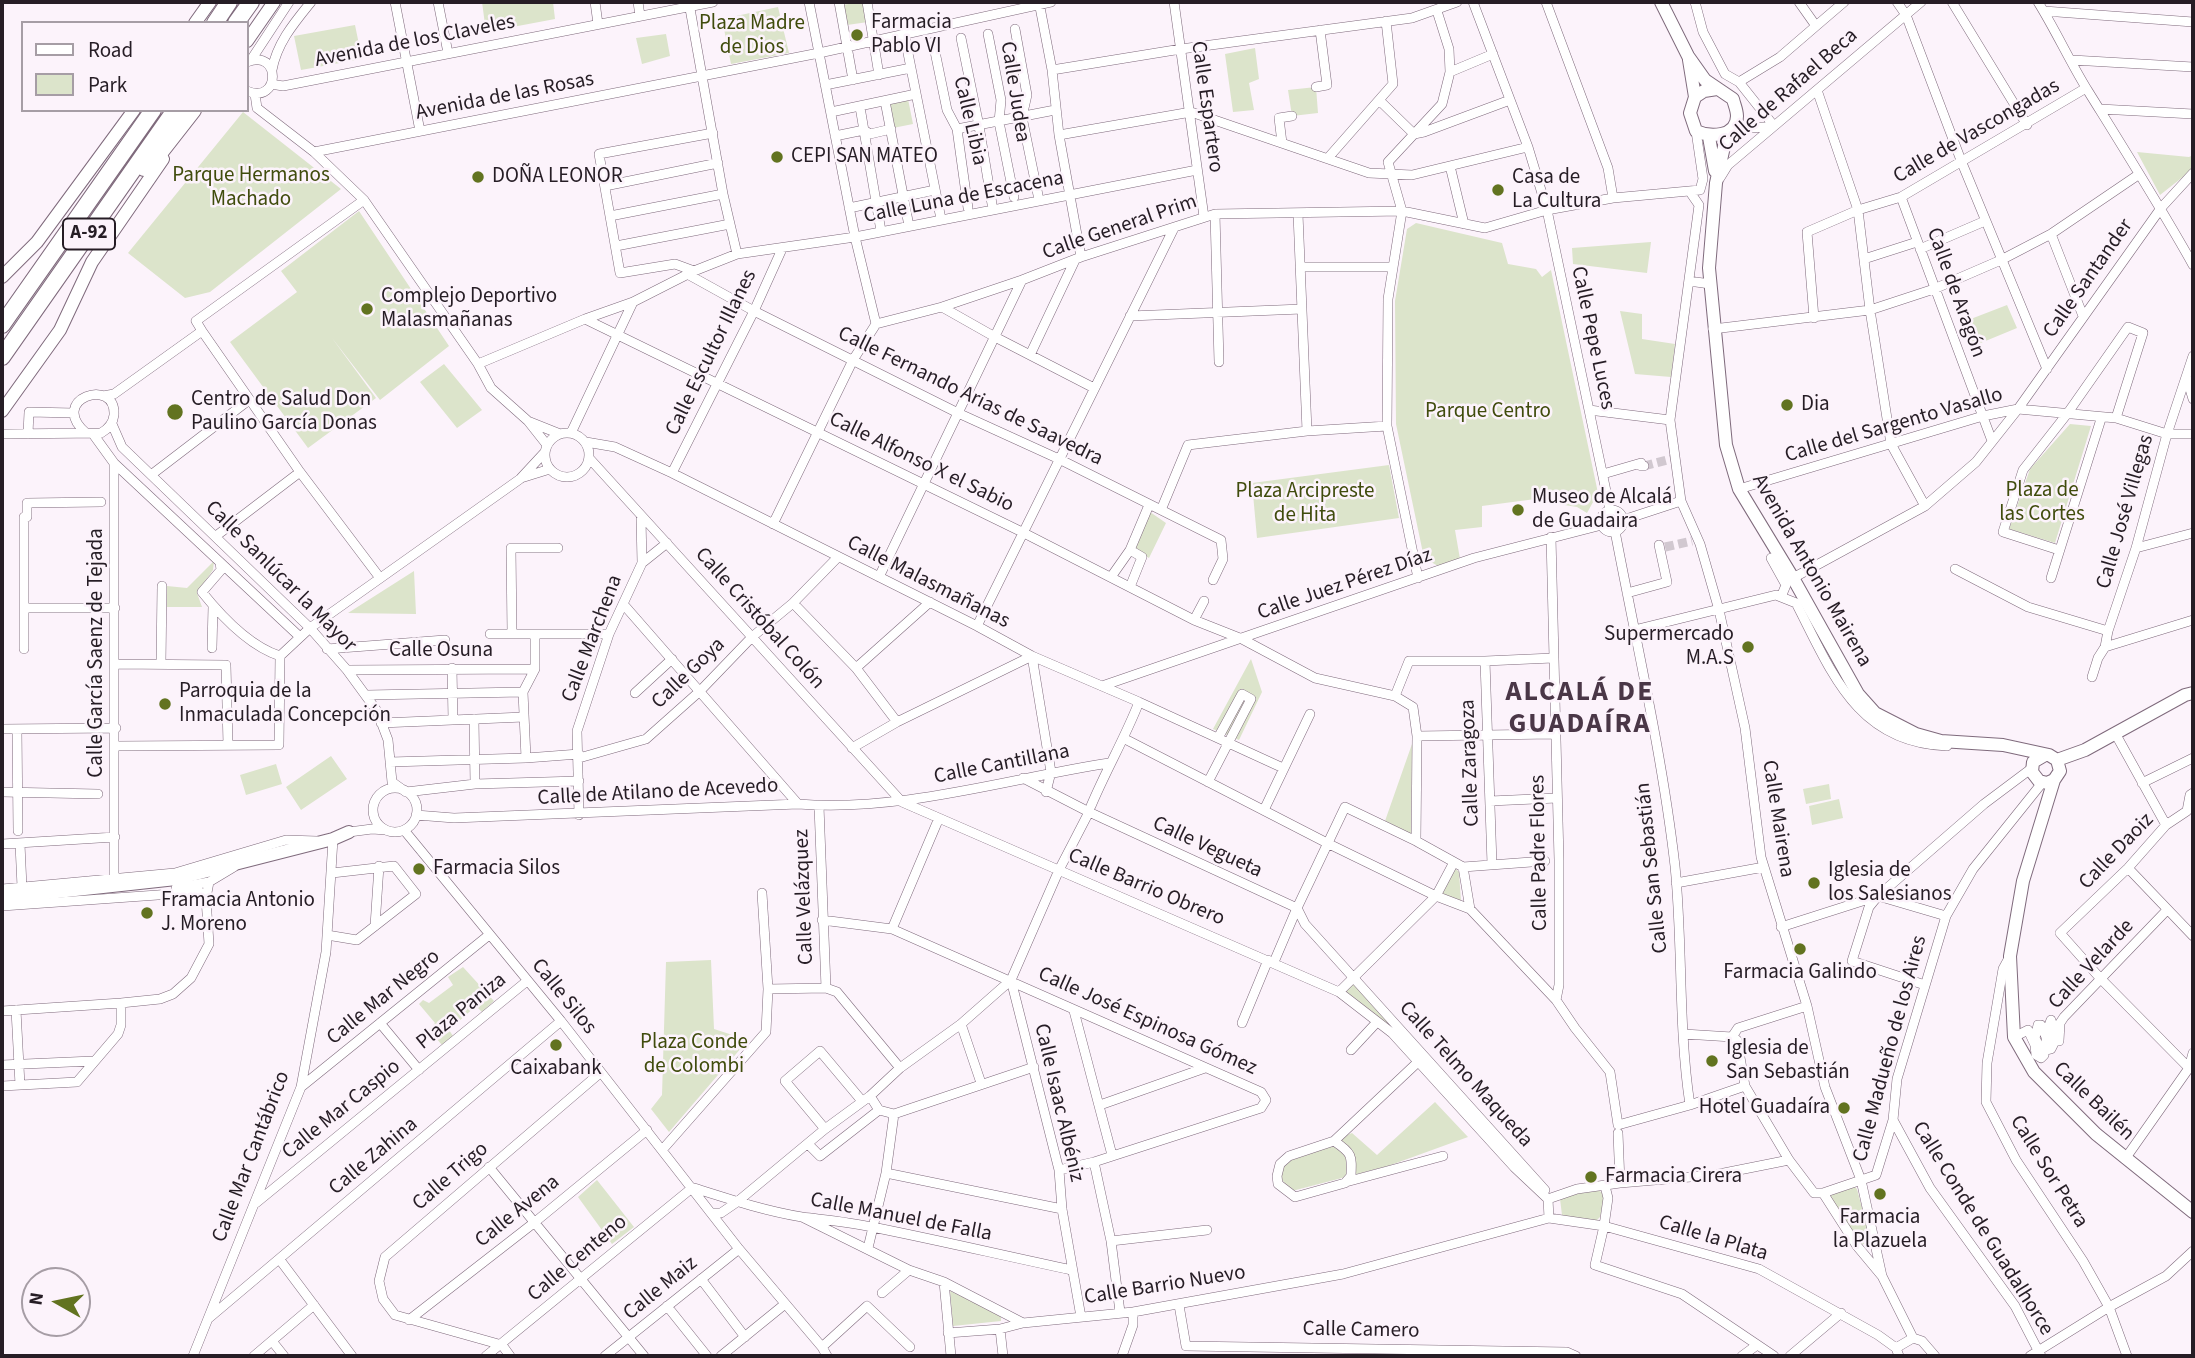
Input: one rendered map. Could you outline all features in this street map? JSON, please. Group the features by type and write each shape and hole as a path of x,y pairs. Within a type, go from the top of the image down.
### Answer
{"highway":[{"path":"216,21 229,2"},
{"path":"237,21 251,2"},
{"name":"A-92","path":"2,326 152,112"},
{"name":"A-92","path":"2,356 174,112"},
{"path":"127,179 150,165 191,112"}],"main road":[{"path":"196,21 210,2"},
{"path":"248,40 274,2"},
{"path":"1661,2 1688,56 1704,80 1733,99 1737,117 1731,128 1716,183"},
{"path":"1688,56 1695,97 1690,113 1696,131 1709,137 1731,128"},
{"path":"1695,97 1704,91 1717,89"},
{"path":"2,277 37,242 133,112"},
{"path":"2,411 60,330 92,262 134,198 198,112"},
{"path":"1709,137 1716,183"},
{"name":"Avenida Antonio Mairena","path":"1716,183 1709,268 1713,329 1726,445 1739,489 1858,694 1875,713 1916,734 1954,741 2003,745 2050,772"},
{"path":"2033,765 2036,778 2050,772 2115,733 2193,693"},
{"path":"2003,745 2033,765 2050,772"},
{"name":"Calle Bailén","path":"2050,772 2039,827 2023,881 2010,956 2014,1037 2034,1072 2096,1134 2193,1212"},
{"path":"2,898 176,879 240,864 349,832"}],"street":[{"path":"249,61 289,2"},
{"path":"311,2 289,29 274,57 271,84 265,91 251,93 256,106 314,152 363,200 478,364 491,388 528,421 546,449 550,469 562,477 576,476 587,466 590,456 586,442 571,433 560,434 528,421"},
{"path":"395,2 420,131"},
{"path":"438,2 448,53"},
{"path":"595,2 598,24"},
{"path":"638,2 640,16"},
{"name":"Avenida de los Claveles","path":"271,84 283,86 689,4 713,2"},
{"path":"773,524 853,360 876,324 855,237 809,2"},
{"path":"839,2 853,80"},
{"path":"867,2 879,75"},
{"name":"Avenida de las Rosas","path":"314,152 702,76 1051,2"},
{"name":"Calle Espartero","path":"1174,2 1204,217"},
{"path":"1052,70 1181,49 1412,18 1457,2"},
{"name":"Calle Pepe Luces","path":"1473,2 1528,147 1547,210 1610,510"},
{"path":"1546,2 1608,169 1613,198"},
{"path":"1695,2 1703,32 1725,74 1740,82 1774,126"},
{"path":"1799,2 1816,26"},
{"path":"1740,82 1780,57 1844,2"},
{"path":"1897,2 1906,15 1962,163 2047,369"},
{"name":"Calle de Rafael Beca","path":"1716,183 1728,165 1921,2"},
{"path":"1951,2 2027,125"},
{"path":"2038,2 2086,88 2161,208 2193,265"},
{"path":"1030,355 1078,259 1055,110 1052,70 1039,3"},
{"path":"689,4 723,194 737,254"},
{"path":"1418,578 1387,426 1388,299 1402,211 1388,162 1442,104 1450,72 1449,49 1437,11"},
{"path":"2044,12 2193,22"},
{"path":"1328,159 1393,84 1386,21"},
{"path":"1015,29 1027,95 1022,117 1038,195"},
{"path":"1315,87 1327,86 1321,30"},
{"path":"904,33 941,219"},
{"name":"Calle Judea","path":"988,34 1001,100 999,119 1014,197"},
{"path":"961,38 992,204"},
{"name":"Calle Libia","path":"933,42 947,110 957,129 968,208"},
{"path":"1450,72 1493,54"},
{"path":"2072,60 2193,67"},
{"path":"249,61 264,62 272,70"},
{"path":"825,85 911,68"},
{"name":"Calle de Vascongadas","path":"1814,318 1807,232 1858,210 1901,197 2086,88"},
{"path":"1817,90 1858,210 1891,444 1925,506"},
{"path":"831,112 916,94"},
{"path":"1379,100 1414,134"},
{"path":"1414,134 1510,100"},
{"path":"885,102 909,226"},
{"path":"860,107 881,231"},
{"path":"2100,109 2193,114"},
{"path":"957,129 1055,110"},
{"path":"1059,135 1191,112 1369,173 1412,175 1528,147"},
{"path":"1282,143 1279,118 1292,116"},
{"path":"1731,128 1774,126"},
{"path":"835,136 864,130 870,134 891,129"},
{"path":"1690,192 1700,190 1703,179 1696,131"},
{"path":"691,273 675,264 620,273 599,154 713,134"},
{"path":"605,186 718,163"},
{"path":"1450,166 1464,224"},
{"name":"Calle Luna de Escacena","path":"478,364 633,302 737,254 855,237 1197,170"},
{"name":"Calle Santander","path":"1793,578 1925,506 1976,462 2018,409 2161,208 2193,173"},
{"path":"1713,329 1870,310 1934,289 2001,260 2051,234 2138,175"},
{"path":"849,208 935,190"},
{"name":"Calle General Prim","path":"876,324 942,307 1215,214 1402,211 1485,228 1547,210 1613,198 1690,192"},
{"name":"Calle Mairena","path":"1690,192 1699,205 1670,420 1673,459 1681,501 1719,610 1745,728 1761,857 1807,1006 1825,1087 1861,1180 1882,1276"},
{"path":"610,215 723,194"},
{"name":"Calle de Aragón","path":"1901,197 1992,441"},
{"path":"363,200 196,321 300,472 380,578"},
{"path":"1215,214 1219,362"},
{"path":"1298,214 1307,431"},
{"path":"1864,259 1918,245 1985,220"},
{"path":"615,246 730,224"},
{"path":"977,626 1174,228"},
{"path":"2051,234 2083,316"},
{"name":"Calle Escultor Illanes","path":"672,473 754,311 782,249"},
{"path":"1300,267 1393,267"},
{"name":"Calle Fernando Arias de Saavedra","path":"691,273 754,311 1220,540 1223,559 1213,580"},
{"path":"878,577 1023,280"},
{"path":"1689,281 1710,284"},
{"path":"571,433 633,302"},
{"path":"942,307 1094,388"},
{"path":"1130,316 1302,309"},
{"name":"Calle Alfonso X el Sabio","path":"585,319 1022,532 1194,620 1242,639 1315,678 1395,696"},
{"path":"2059,550 2003,532 2023,470 2067,414 2128,327 2143,334 2116,418 2167,434 2193,434"},
{"path":"103,396 114,394 202,331"},
{"name":"Calle José Villegas","path":"2092,677 2105,647 2167,434 2193,356"},
{"path":"2187,379 2193,399"},
{"path":"2,434 90,433 106,430 114,414 111,404 97,394 85,396 76,406 74,413 77,425 90,433 114,463"},
{"path":"111,404 114,394"},
{"path":"150,475 249,400"},
{"name":"Calle del Sargento Vasallo","path":"1739,489 1983,416 2018,409 2101,419 2116,418"},
{"path":"1589,410 1670,420"},
{"path":"28,435 29,412 74,413"},
{"path":"2051,578 2101,419"},
{"name":"Calle Sanlúcar la Mayor","path":"111,424 122,447 310,628 347,670 367,695 388,740 392,782 406,792"},
{"path":"1161,510 1188,446 1307,431 1387,426"},
{"path":"116,746 279,745 279,656 310,628 520,479 560,434"},
{"name":"Calle Malasmañanas","path":"586,442 615,447 672,473 1032,656 1283,768"},
{"path":"590,456 615,447"},
{"name":"Calle Cristóbal Colón","path":"590,456 641,518 667,543 902,802"},
{"name":"Calle Sanlúcar la Mayor","path":"114,463 300,638"},
{"name":"Calle García Saenz de Tejada","path":"114,463 114,879"},
{"path":"1603,474 1642,465"},
{"path":"520,479 550,469"},
{"path":"216,536 300,472"},
{"path":"1623,520 1618,512 1610,510 1602,517 1602,525 1606,530 1615,531 1623,520 1681,501"},
{"path":"23,649 23,517 27,517 27,503 101,502"},
{"path":"1111,577 1129,550 1149,505"},
{"name":"Calle Marchena","path":"579,815 577,731 609,634 642,564 641,518"},
{"name":"Calle Juez Pérez Díaz","path":"1102,685 1474,558 1602,525"},
{"name":"Calle San Sebastián","path":"1615,531 1656,740 1676,883 1685,1068 1690,1105"},
{"path":"2136,548 2193,533"},
{"name":"Calle Padre Flores","path":"1551,537 1557,798 1559,985 1556,1000"},
{"path":"642,564 667,543"},
{"path":"1627,593 1667,582 1661,547"},
{"path":"512,634 512,548 558,548"},
{"path":"1129,550 1142,557 1130,587"},
{"name":"Calle Goya","path":"390,762 579,756 646,739 700,691 752,637 793,603 838,557"},
{"path":"1771,558 1786,585 1781,597"},
{"name":"Calle Sanlúcar la Mayor","path":"213,606 202,592 221,570 220,562"},
{"path":"1955,569 2028,607 2108,631"},
{"path":"161,664 162,586"},
{"path":"1634,630 1776,595 1796,603 1825,659 1868,719 1923,746 1948,747 1954,741"},
{"path":"1194,620 1204,601"},
{"path":"856,668 930,602"},
{"path":"793,603 856,668 897,722"},
{"path":"624,605 798,804"},
{"path":"212,648 213,606"},
{"path":"213,606 262,650 279,656"},
{"path":"24,608 115,608"},
{"path":"2105,647 2193,620"},
{"path":"490,634 609,634"},
{"path":"526,758 523,692 535,669 535,634"},
{"path":"327,649 444,640"},
{"path":"852,748 897,722 1032,656 1051,772 1046,792"},
{"path":"1416,841 1417,736 1413,707 1395,696 1409,661 1553,658"},
{"path":"635,693 672,659"},
{"name":"Calle Zaragoza","path":"1485,661 1492,864"},
{"path":"115,664 226,665 228,745"},
{"path":"452,668 453,720"},
{"name":"Calle Osuna","path":"347,670 535,669"},
{"path":"1842,686 1847,673"},
{"path":"367,695 523,692"},
{"path":"1208,782 1251,699 1242,694 1218,738"},
{"path":"692,1188 715,1194 718,1208 737,1202 900,1068 961,1024 1011,980 1059,870 1110,763 1125,739 1139,702"},
{"path":"1264,810 1310,714"},
{"path":"381,723 524,716"},
{"path":"474,719 475,784"},
{"path":"2,729 116,728"},
{"path":"17,729 18,831"},
{"path":"2115,733 2165,825"},
{"path":"1417,736 1555,734"},
{"path":"1125,739 1329,844 1436,896 1470,909 1556,1000 1610,1072 1618,1129 1620,1182"},
{"path":"2142,783 2193,758"},
{"name":"Calle Cantillana","path":"902,802 1110,763"},
{"path":"1926,985 1852,961 1868,907 1984,804 2033,765"},
{"name":"Calle Madueño de los Aires","path":"1861,1180 1877,1175 1893,1120 1897,1079 1946,916 1973,869 2050,772"},
{"name":"Calle Vegueta","path":"1023,778 1046,792 1090,809 1297,908"},
{"path":"406,792 475,784 579,781"},
{"path":"400,789 415,802 416,815 410,826 404,830 372,829 349,832 367,821 373,812 376,799 386,790 400,789"},
{"path":"2,792 99,794"},
{"name":"Calle Daoiz","path":"2100,978 2060,933 2128,868 2165,825 2187,811 2190,795 2193,793"},
{"path":"1490,801 1557,798"},
{"name":"Calle de Atilano de Acevedo","path":"416,815 454,818 579,815 798,804 819,806 902,802"},
{"name":"Calle Barrio Obrero","path":"902,802 1339,992"},
{"name":"Calle Velázquez","path":"819,806 826,988"},
{"path":"1242,1023 1345,807 1416,841 1458,865 1545,861"},
{"path":"373,812 377,823 386,830"},
{"path":"892,929 939,818"},
{"name":"Calle Silos","path":"404,830 561,1021 692,1188 718,1208 722,1226 827,1356"},
{"path":"2,844 115,837"},
{"path":"2,889 175,873 286,840 328,840"},
{"name":"Calle Mar Cantábrico","path":"193,1356 301,1087 326,952 332,873 328,840"},
{"path":"20,844 22,887"},
{"path":"119,899 209,882 240,864"},
{"path":"1339,992 1436,896 1458,865"},
{"path":"1458,865 1470,909"},
{"path":"375,926 379,866"},
{"path":"327,935 357,940 416,894 394,866 332,873"},
{"path":"1676,883 1764,867"},
{"path":"2128,868 2193,936"},
{"path":"2,1011 167,997 191,978 209,944 206,898 209,882"},
{"path":"2,906 200,892 206,898"},
{"path":"663,1149 766,1032 768,989 762,893"},
{"path":"1781,927 1878,896 1946,916"},
{"path":"1297,908 1305,924 1352,977"},
{"name":"Calle Velarde","path":"2014,1037 2028,1030 2036,1055 2041,1058 2044,1055 2035,1038 2038,1025 2046,1037 2047,1050 2051,1049 2054,1043 2047,1031 2048,1022 2051,1020 2059,1041 2060,1023 2064,1017 2167,910"},
{"name":"Calle José Espinosa Gómez","path":"822,920 892,929 1261,1092 1266,1100 1261,1108 1112,1155"},
{"name":"Calle Mar Negro","path":"301,1087 489,935"},
{"name":"Calle Sor Petra","path":"2010,956 2003,969 1987,1063 1986,1102 2016,1160 2083,1261 2109,1307 2127,1356"},
{"name":"Calle Telmo Maqueda","path":"1352,977 1550,1198"},
{"path":"2100,978 2189,1069"},
{"name":"Calle Isaac Albéniz","path":"1011,980 1059,1170 1062,1209 1081,1317"},
{"name":"Plaza Paniza","path":"419,1070 527,981"},
{"path":"768,989 826,988 838,992 900,1068"},
{"name":"Calle Telmo Maqueda","path":"1339,992 1392,1033 1514,1167 1550,1198"},
{"path":"2,1086 77,1082 118,1034 121,1025 121,1003"},
{"path":"1732,1037 1738,1028 1807,1006"},
{"path":"16,1010 20,1085"},
{"path":"1059,1170 1112,1155 1074,1011"},
{"name":"Calle Zahina","path":"209,1318 561,1021"},
{"path":"1351,1050 1377,1021"},
{"path":"380,1023 419,1070"},
{"path":"961,1024 981,1083"},
{"path":"1684,1034 1732,1037 1737,1040 1745,1086 1789,1160 1814,1193 1823,1193 1861,1180"},
{"path":"825,1129 785,1081 820,1051 879,1110 894,1114 1034,1067"},
{"path":"2124,1159 2189,1069 2193,1054"},
{"path":"2,1065 93,1061"},
{"path":"1419,1061 1334,1141 1289,1156 1280,1164 1278,1184 1295,1197 1443,1156"},
{"path":"1100,1105 1205,1068"},
{"name":"Calle Mar Caspio","path":"255,1204 419,1070"},
{"name":"Calle Trigo","path":"409,1320 396,1315 383,1299 379,1281 386,1257 600,1073"},
{"path":"1618,1129 1745,1086"},
{"path":"808,1144 820,1156 879,1110"},
{"path":"868,1248 886,1173 894,1114"},
{"name":"Calle Conde de Guadalhorce","path":"1893,1120 1930,1188 2015,1306 2037,1355"},
{"name":"Calle Avena","path":"409,1320 647,1130"},
{"path":"1334,1141 1352,1157 1351,1176 1345,1183"},
{"path":"1549,1217 1550,1198 1577,1189 1620,1182 1714,1175 1789,1160"},
{"path":"1094,1161 1111,1241 1120,1312"},
{"path":"489,1167 644,1356"},
{"path":"886,1173 1062,1209"},
{"path":"1605,1186 1608,1198 1595,1265 1682,1294 1774,1356"},
{"name":"Calle Centeno","path":"486,1356 692,1188"},
{"path":"1823,1193 1857,1246 1882,1276 1913,1338 1922,1341 1935,1356"},
{"name":"Calle Manuel de Falla","path":"737,1202 802,1217 834,1219 874,1227 1072,1270"},
{"path":"802,1217 909,1270 944,1282 1023,1323"},
{"name":"Calle la Plata","path":"1549,1217 1604,1226 1759,1269 1881,1337 1897,1352"},
{"name":"Calle Barrio Nuevo","path":"948,1333 1000,1329 1023,1323 1179,1305 1343,1273 1549,1217"},
{"path":"1111,1241 1206,1230"},
{"name":"Calle Maiz","path":"605,1356 739,1249"},
{"path":"2037,1355 2109,1307 2166,1276 2193,1251"},
{"path":"280,1260 352,1356"},
{"path":"882,1293 909,1270"},
{"path":"701,1279 744,1337"},
{"path":"944,1282 950,1356"},
{"path":"721,1356 785,1304"},
{"path":"254,1356 314,1305"},
{"name":"Calle Camero","path":"1179,1305 1186,1346 1443,1353 1567,1352 1576,1356"},
{"path":"667,1306 707,1356"},
{"path":"822,1347 867,1306 910,1347"},
{"path":"1122,1356 1133,1325 1133,1312"},
{"path":"1790,1356 1841,1313"},
{"path":"409,1320 502,1345 510,1356"},
{"path":"1000,1329 1003,1356"},
{"path":"1897,1352 1913,1338"},
{"path":"272,1341 284,1356"},
{"path":"1742,1356 1757,1345"}],"green space":[{"path":"482,2 553,2 555,19 486,32"},
{"path":"864,2 868,22 847,25 841,5"},
{"name":"Plaza Madre de Dios","path":"778,7 789,53 731,64 722,19"},
{"path":"355,25 362,59 301,70 294,36"},
{"path":"666,34 670,56 642,64 636,38"},
{"path":"1255,48 1259,79 1249,83 1254,110 1233,112 1225,54"},
{"path":"1316,87 1318,113 1292,116 1288,90"},
{"path":"908,99 913,124 893,128 887,104"},
{"name":"Parque Hermanos Machado","path":"243,112 341,189 210,292 185,298 128,253"},
{"path":"2137,152 2189,157 2193,155 2193,169 2160,195"},
{"path":"359,211 449,346 380,400 332,338 376,398 308,448 230,342 297,292 281,271"},
{"name":"Parque Centro","path":"1416,223 1502,243 1508,264 1536,269 1542,277 1551,270 1598,493 1587,513 1577,507 1552,503 1551,497 1482,506 1482,527 1455,530 1460,559 1438,566 1424,558 1396,424 1395,301 1407,229"},
{"path":"1651,242 1647,273 1573,264 1572,248"},
{"path":"2007,305 2017,328 1971,347 1963,322"},
{"path":"1620,311 1642,314 1642,339 1675,344 1671,377 1635,374"},
{"path":"444,364 482,410 457,428 420,382"},
{"name":"Plaza de las Cortes","path":"2070,424 2091,426 2055,543 2009,529 2030,469"},
{"name":"Plaza Arcipreste de Hita","path":"1389,465 1399,518 1257,538 1252,483"},
{"path":"1150,512 1166,523 1149,558 1134,550"},
{"path":"214,561 213,570 197,593 202,607 167,607 167,586 187,588"},
{"path":"414,571 416,614 348,613"},
{"path":"1251,659 1262,692 1239,740 1213,729"},
{"path":"1412,744 1411,834 1385,821"},
{"path":"331,756 347,779 301,810 286,787"},
{"path":"276,764 282,784 246,795 240,775"},
{"path":"1829,784 1831,799 1806,804 1803,789"},
{"path":"1839,799 1843,818 1812,825 1809,806"},
{"path":"1455,868 1459,872 1461,901 1442,894"},
{"name":"Plaza Conde de Colombi","path":"711,960 714,1029 748,1040 669,1132 651,1109 662,1095 666,962"},
{"path":"463,967 494,1001 482,1012 476,1006 449,1030 453,1036 442,1045 429,1030 435,1023 419,1004 423,1000 429,1003 453,985 448,977"},
{"path":"1353,981 1393,1024 1390,1030 1344,993"},
{"path":"1435,1102 1468,1137 1388,1166 1292,1191 1281,1179 1283,1161 1352,1133 1377,1155"},
{"path":"597,1180 634,1227 612,1244 578,1197"},
{"path":"1854,1186 1870,1237 1869,1243 1860,1245 1829,1198 1831,1193"},
{"path":"1597,1189 1605,1195 1600,1217 1596,1221 1566,1218 1562,1215 1560,1199 1565,1194"},
{"path":"950,1291 1001,1314 1001,1321 953,1326"}],"tunnel":[{"path":"1644,466 1671,459"},
{"path":"1665,547 1692,541"}],"place":[{"name":"Farmacia Pablo VI","path":"857,35"},
{"name":"CEPI SAN MATEO","path":"777,157"},
{"name":"DOÑA LEONOR","path":"478,177"},
{"name":"Casa de La Cultura","path":"1498,190"},
{"name":"Complejo Deportivo Malasmañanas","path":"367,309"},
{"name":"Dia","path":"1787,405"},
{"name":"Centro de Salud Don Paulino García Donas","path":"175,412"},
{"name":"Museo de Alcalá de Guadaira","path":"1518,510"},
{"name":"Supermercado M.A.S","path":"1748,647"},
{"name":"Parroquia de la Inmaculada Concepción","path":"165,704"},
{"name":"Farmacia Silos","path":"419,869"},
{"name":"Iglesia de los Salesianos","path":"1814,883"},
{"name":"Framacia Antonio J. Moreno","path":"147,913"},
{"name":"Farmacia Galindo","path":"1800,949"},
{"name":"Caixabank","path":"556,1045"},
{"name":"Iglesia de San Sebastián","path":"1712,1061"},
{"name":"Hotel Guadaíra","path":"1844,1108"},
{"name":"Farmacia Cirera","path":"1591,1177"},
{"name":"Farmacia la Plazuela","path":"1880,1194"}],"district":[{"name":"ALCALÁ DE GUADAÍRA","path":"1580,710"}]}
